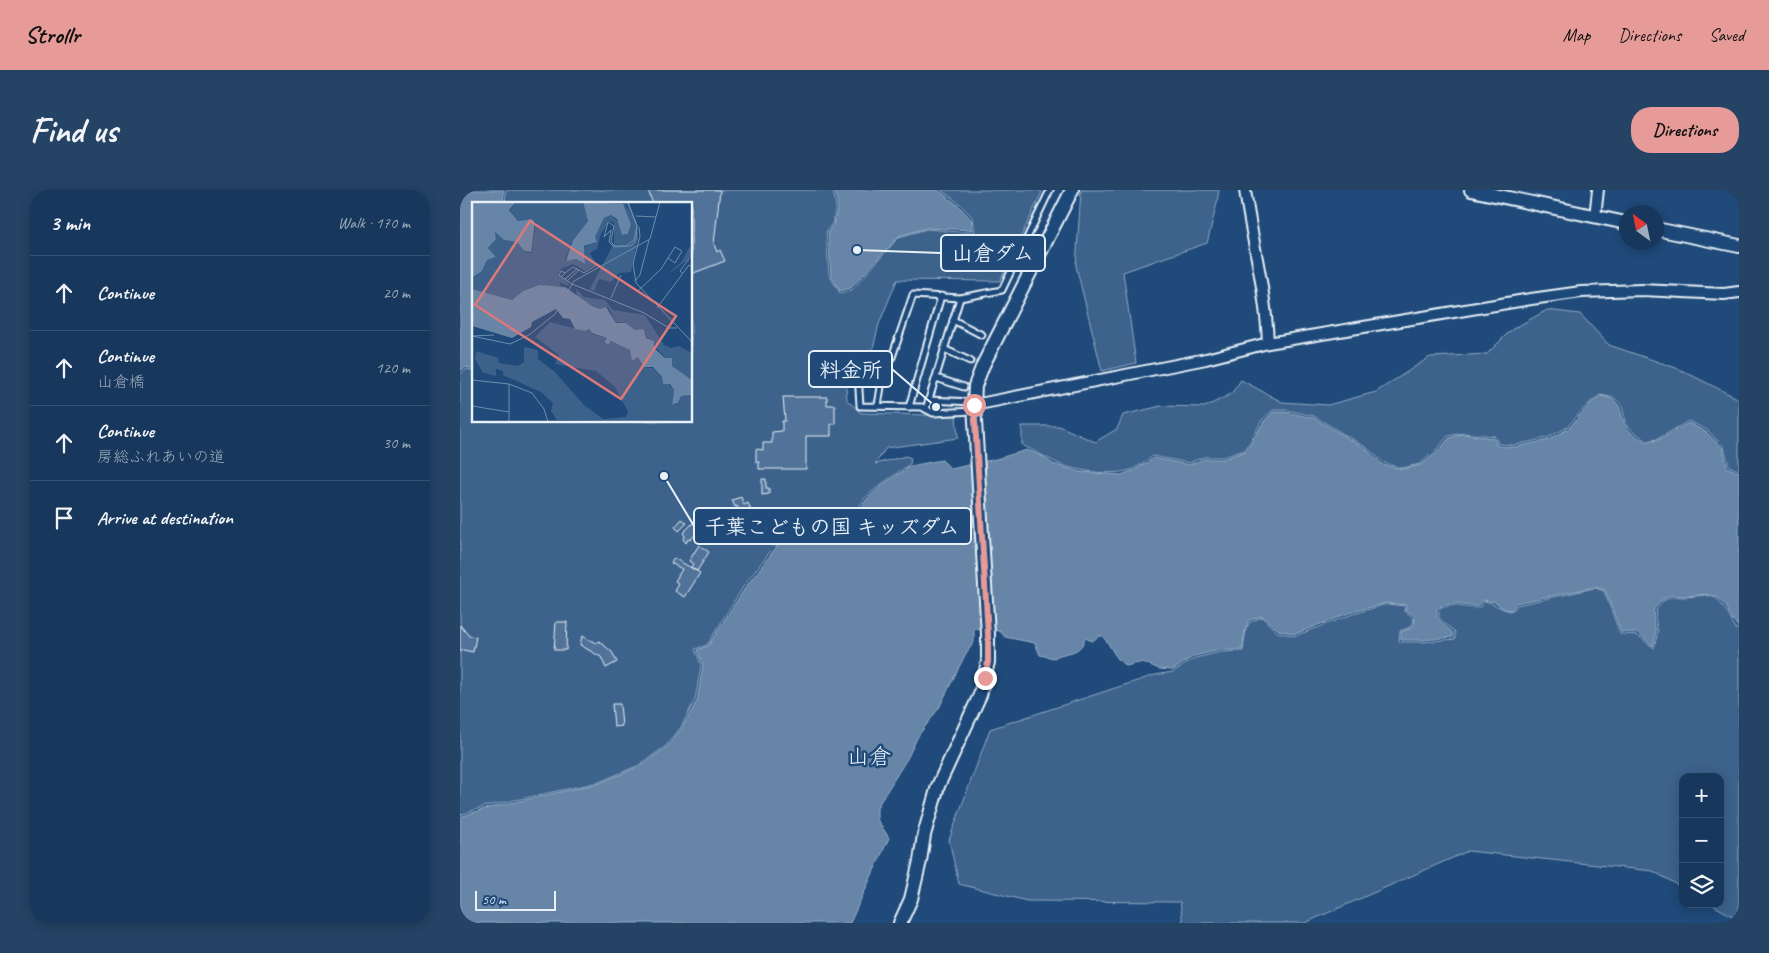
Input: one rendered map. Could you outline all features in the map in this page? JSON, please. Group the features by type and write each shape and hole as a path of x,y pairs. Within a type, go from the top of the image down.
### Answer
{"street":[{"path":"900,923 911,899 924,835 938,786 980,695 988,662 988,634 974,406 975,386 983,366 1072,190"},
{"path":"1245,190 1267,315 1268,343"},
{"path":"1471,190 1619,222"},
{"path":"1595,217 1598,190"},
{"path":"1664,231 1739,246"},
{"path":"974,406 1206,359 1268,343 1531,299 1581,292 1642,290 1724,294 1739,292"}],"lane":[{"path":"974,406 933,413 924,408 860,406 858,374 884,366 892,357 913,295 960,298 1002,290 1050,190"},
{"path":"909,407 941,296"},
{"path":"924,408 929,400 960,298"},
{"path":"953,320 982,335"},
{"path":"944,349 970,361"},
{"path":"878,406 884,366"},
{"path":"936,378 964,387"},
{"path":"929,400 974,406"}],"shaded area":[{"path":"460,190 504,190 503,202 472,202 472,368 466,367 460,371"},
{"path":"506,190 833,190 836,207 833,222 826,232 829,275 840,293 852,290 899,237 927,229 975,232 973,218 959,203 941,190 1038,190 1042,192 1000,281 897,280 879,324 873,349 844,363 847,400 861,413 956,416 958,438 886,448 875,464 906,456 911,458 910,464 865,498 854,514 836,521 823,518 787,535 775,545 743,587 707,645 695,649 701,665 695,700 681,727 666,746 639,765 599,782 483,807 460,815 460,374 467,369 472,370 472,422 692,422 692,202 505,202"},
{"path":"835,190 938,190 958,205 971,219 973,230 926,228 899,236 851,288 840,291 831,275 828,232 834,223 838,207"},
{"path":"1081,190 1219,190 1207,243 1123,272 1136,363 1102,371 1076,266"},
{"path":"1547,310 1580,314 1609,345 1679,369 1739,399 1739,469 1737,470 1729,466 1724,447 1707,430 1689,421 1657,439 1647,441 1630,428 1620,403 1610,397 1600,395 1588,404 1566,428 1547,438 1515,445 1498,444 1495,436 1463,433 1448,436 1420,464 1402,468 1384,463 1367,448 1314,416 1287,410 1273,410 1262,420 1245,450 1223,457 1204,457 1189,463 1153,456 1136,468 1115,473 1070,468 1022,445 1022,426 1059,426 1095,442 1117,429 1123,415 1161,406 1205,407 1231,394 1241,380 1282,402 1328,405 1376,392 1430,357 1487,354 1511,330"},
{"path":"1601,396 1615,401 1630,431 1646,442 1658,440 1689,423 1706,432 1723,448 1727,467 1737,472 1739,471 1739,628 1727,608 1717,597 1706,594 1671,595 1662,600 1654,609 1653,618 1656,631 1653,646 1638,633 1621,632 1605,590 1595,587 1516,603 1512,610 1504,609 1495,602 1483,600 1478,606 1447,604 1437,609 1437,618 1453,633 1453,637 1423,640 1401,640 1401,632 1411,628 1415,622 1414,615 1405,610 1407,605 1386,603 1349,613 1295,634 1278,630 1262,616 1249,620 1245,629 1242,650 1221,650 1194,656 1173,670 1159,669 1143,662 1126,666 1118,659 1101,635 1092,641 1085,638 1076,651 1054,658 1040,655 1035,643 1005,637 1000,631 974,629 974,642 965,655 939,708 918,736 908,757 877,807 877,819 889,838 850,923 460,923 460,817 484,809 600,783 640,766 667,747 682,728 697,701 703,665 697,650 708,646 745,588 777,546 788,536 823,519 836,522 855,516 867,499 881,486 910,466 942,460 951,469 1027,450 1042,456 1053,464 1080,472 1121,475 1135,470 1154,458 1189,465 1204,459 1223,459 1246,451 1264,421 1273,412 1286,412 1314,418 1366,449 1383,465 1402,469 1421,465 1438,451 1449,438 1463,434 1494,438 1497,446 1515,447 1548,440 1568,429 1589,405"},
{"path":"1595,588 1604,591 1620,634 1637,635 1654,648 1658,631 1655,618 1656,610 1663,601 1671,597 1706,595 1716,598 1725,609 1736,629 1739,629 1739,920 1718,908 1724,908 1724,773 1679,773 1679,886 1653,871 1468,851 1305,923 1183,923 1180,902 1027,901 959,884 949,840 990,729 1155,675 1173,672 1195,658 1221,652 1243,651 1246,629 1250,622 1262,617 1277,632 1295,636 1350,615 1387,604 1405,606 1404,611 1412,616 1414,621 1410,627 1400,631 1399,642 1423,642 1455,639 1455,632 1439,618 1439,610 1444,607 1479,608 1484,601 1513,611 1517,605"}],"building":[{"path":"648,190 720,190 714,244 717,252 720,250 725,261 692,274 692,202 652,202"},
{"path":"783,397 827,397 827,405 835,405 835,424 831,424 831,436 806,436 806,469 759,469 759,462 756,462 756,449 763,450 763,443 772,443 772,432 782,431 782,421 785,421"},
{"path":"762,479 766,479 766,488 769,488 769,494 762,495"},
{"path":"741,497 744,505 748,503 753,515 743,519 732,500"},
{"path":"682,519 687,523 679,531 675,527"},
{"path":"696,520 703,527 690,540 688,539 686,543 683,539 685,536 683,533"},
{"path":"699,545 709,552 697,571 691,567 693,564 689,561"},
{"path":"674,558 700,573 685,597 675,591 679,584 675,581 682,569 671,563"},
{"path":"556,622 567,622 566,650 554,650"},
{"path":"460,625 469,636 476,637 473,652 463,650 460,652"},
{"path":"582,636 596,643 599,641 612,652 617,662 606,668 601,657 580,645"},
{"path":"612,704 620,704 622,726 614,727"}],"place":[{"name":"山倉ダム","path":"857,250"},
{"name":"料金所","path":"936,407"},
{"name":"千葉こどもの国 キッズダム","path":"664,476"}],"district":[{"name":"山倉","path":"869,757"}],"route":[{"path":"974,405 988,634 988,662 985,678"}]}
